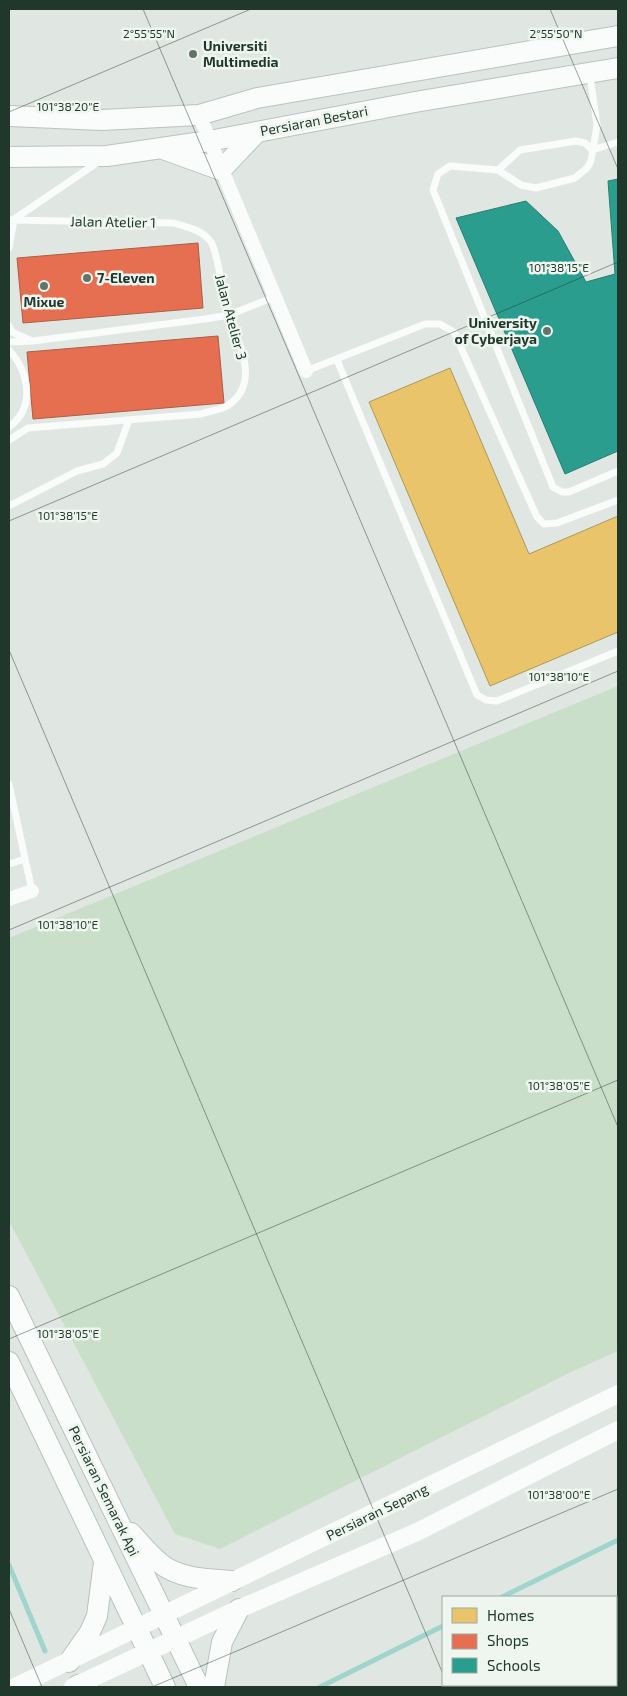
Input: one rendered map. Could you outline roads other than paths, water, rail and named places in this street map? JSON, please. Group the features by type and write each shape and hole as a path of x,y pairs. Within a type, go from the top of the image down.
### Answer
{"main road":[{"path":"9,116 102,120 199,115 257,98 618,36"},
{"name":"Persiaran Bestari","path":"9,157 107,156 210,141 618,68"},
{"path":"132,118 175,111 220,100 257,98"},
{"path":"161,148 221,170 257,132"},
{"name":"Persiaran Semarak Api","path":"9,1296 199,1687"},
{"path":"9,1362 165,1687"},
{"path":"119,1521 161,1564 184,1575 232,1581"},
{"path":"69,1662 90,1632 97,1616 104,1562"},
{"path":"214,1687 222,1642 239,1609"}],"street":[{"path":"199,115 306,371"},
{"path":"9,898 32,891"},
{"name":"Persiaran Sepang","path":"15,1687 618,1394"},
{"path":"80,1686 239,1609 417,1532 618,1430"}],"lane":[{"path":"589,73 597,125 591,161 575,178 536,188 521,185 498,170 450,166 438,174 433,190 553,487 562,492 569,492 618,471"},
{"path":"498,170 520,150 576,141 585,143 592,150"},
{"path":"592,150 618,142"},
{"path":"9,248 10,219 107,156"},
{"name":"Jalan Atelier 1","path":"10,219 174,223 198,230 211,243"},
{"name":"Jalan Atelier 3","path":"9,440 28,428 201,414 226,407 239,395 246,377 242,344 229,315 211,243"},
{"path":"9,342 33,341 229,315 274,297"},
{"path":"306,371 425,324 440,324 454,332 536,517 544,524 557,523 618,500"},
{"path":"9,326 12,332 33,341"},
{"path":"9,350 20,362 26,378 27,395 22,412 9,427"},
{"path":"337,360 477,695 486,700 497,702 618,651"},
{"path":"9,506 76,471 103,464 117,453 129,420"},
{"path":"9,784 32,891"},
{"path":"9,864 25,859"}],"waterway":[{"path":"504,1596 618,1540"},
{"path":"9,1565 45,1651"},
{"path":"320,1687 442,1626"}],"place":[{"name":"Universiti Multimedia","path":"193,54"},
{"name":"7-Eleven","path":"87,278"},
{"name":"Mixue","path":"44,286"},
{"name":"University of Cyberjaya","path":"547,331"}]}
